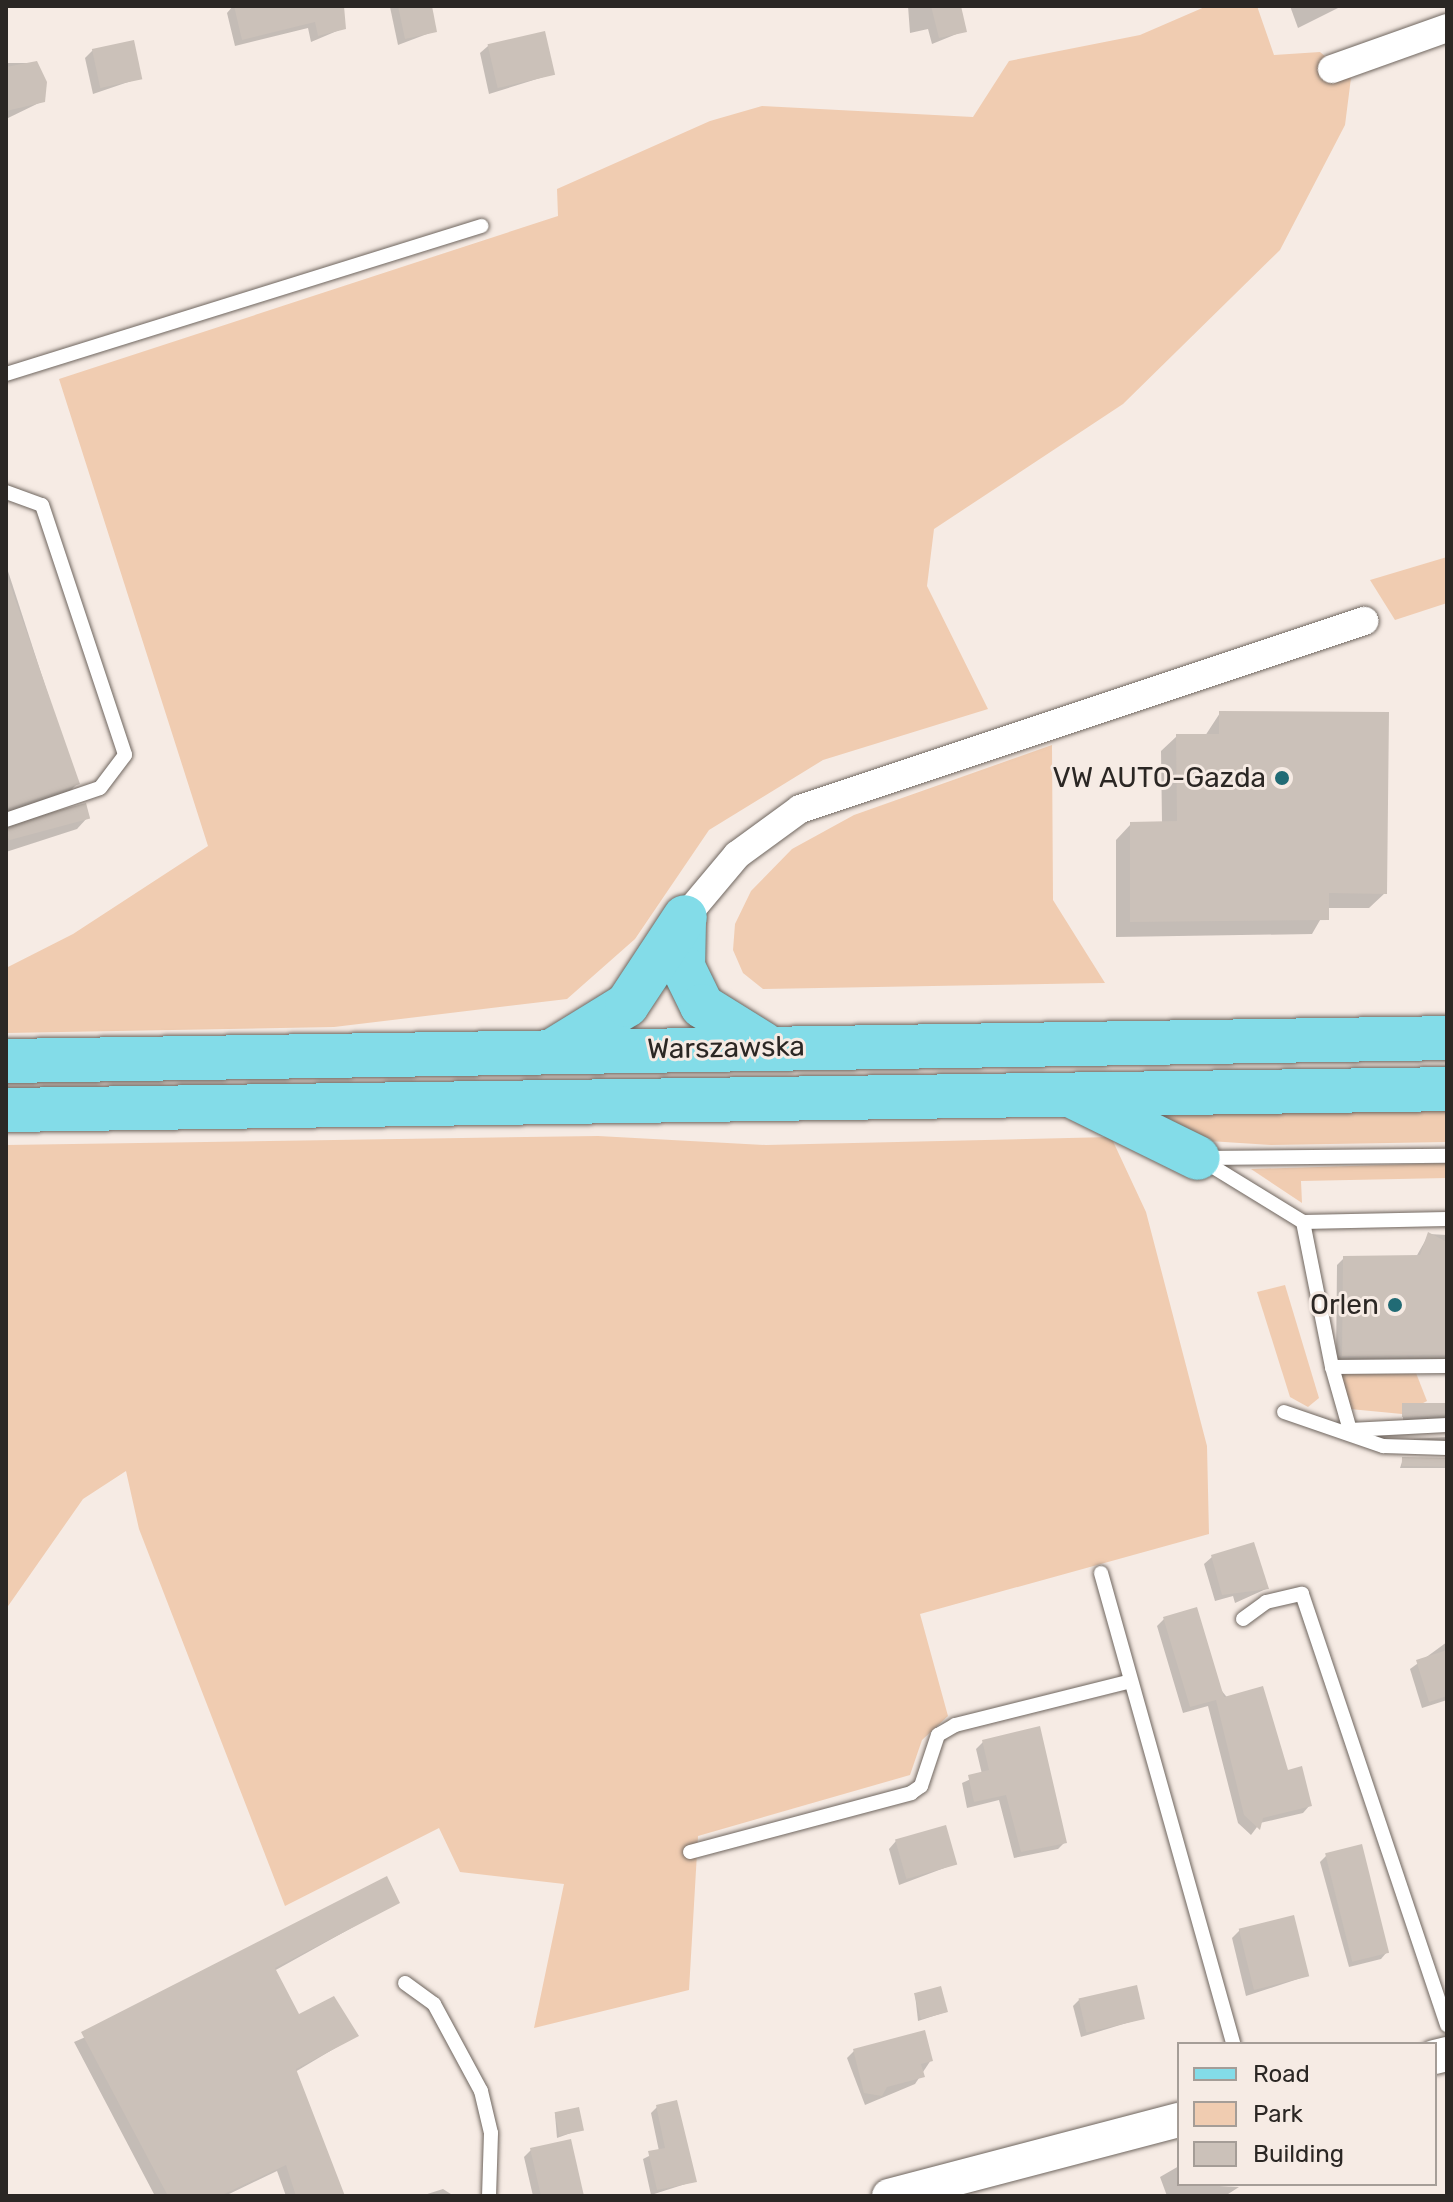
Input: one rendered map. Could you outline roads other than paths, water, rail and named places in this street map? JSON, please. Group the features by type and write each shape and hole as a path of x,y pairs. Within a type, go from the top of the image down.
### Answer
{"main road":[{"path":"685,917 683,967 702,1006 741,1037 790,1046"},
{"path":"547,1051 589,1033 627,1005 685,917"},
{"name":"Warszawska","path":"6,1061 790,1046 1447,1038"},
{"path":"1055,1089 1198,1158"},
{"name":"Warszawska","path":"6,1110 1055,1089 1447,1089"}],"street":[{"path":"1332,69 1447,28"},
{"path":"685,917 757,838 829,796 1364,621"},
{"path":"889,2196 1177,2121"}],"lane":[{"path":"6,374 481,226"},
{"path":"6,492 42,505 125,755 100,788 6,820"},
{"path":"1198,1158 1447,1156"},
{"path":"1198,1158 1303,1222 1447,1219"},
{"path":"1303,1222 1332,1367 1350,1430"},
{"path":"1332,1367 1447,1366"},
{"path":"1284,1412 1350,1430 1383,1446 1447,1448"},
{"path":"1350,1430 1447,1425"},
{"path":"1101,1573 1232,2042"},
{"path":"1243,1619 1266,1602 1302,1594 1447,2025"},
{"path":"690,1852 911,1793 921,1786 938,1735 955,1725 1131,1681"},
{"path":"405,1983 434,2004 481,2091 491,2133 489,2196"}],"place":[{"name":"VW AUTO-Gazda","path":"1282,778"},
{"name":"Orlen","path":"1395,1305"}]}
